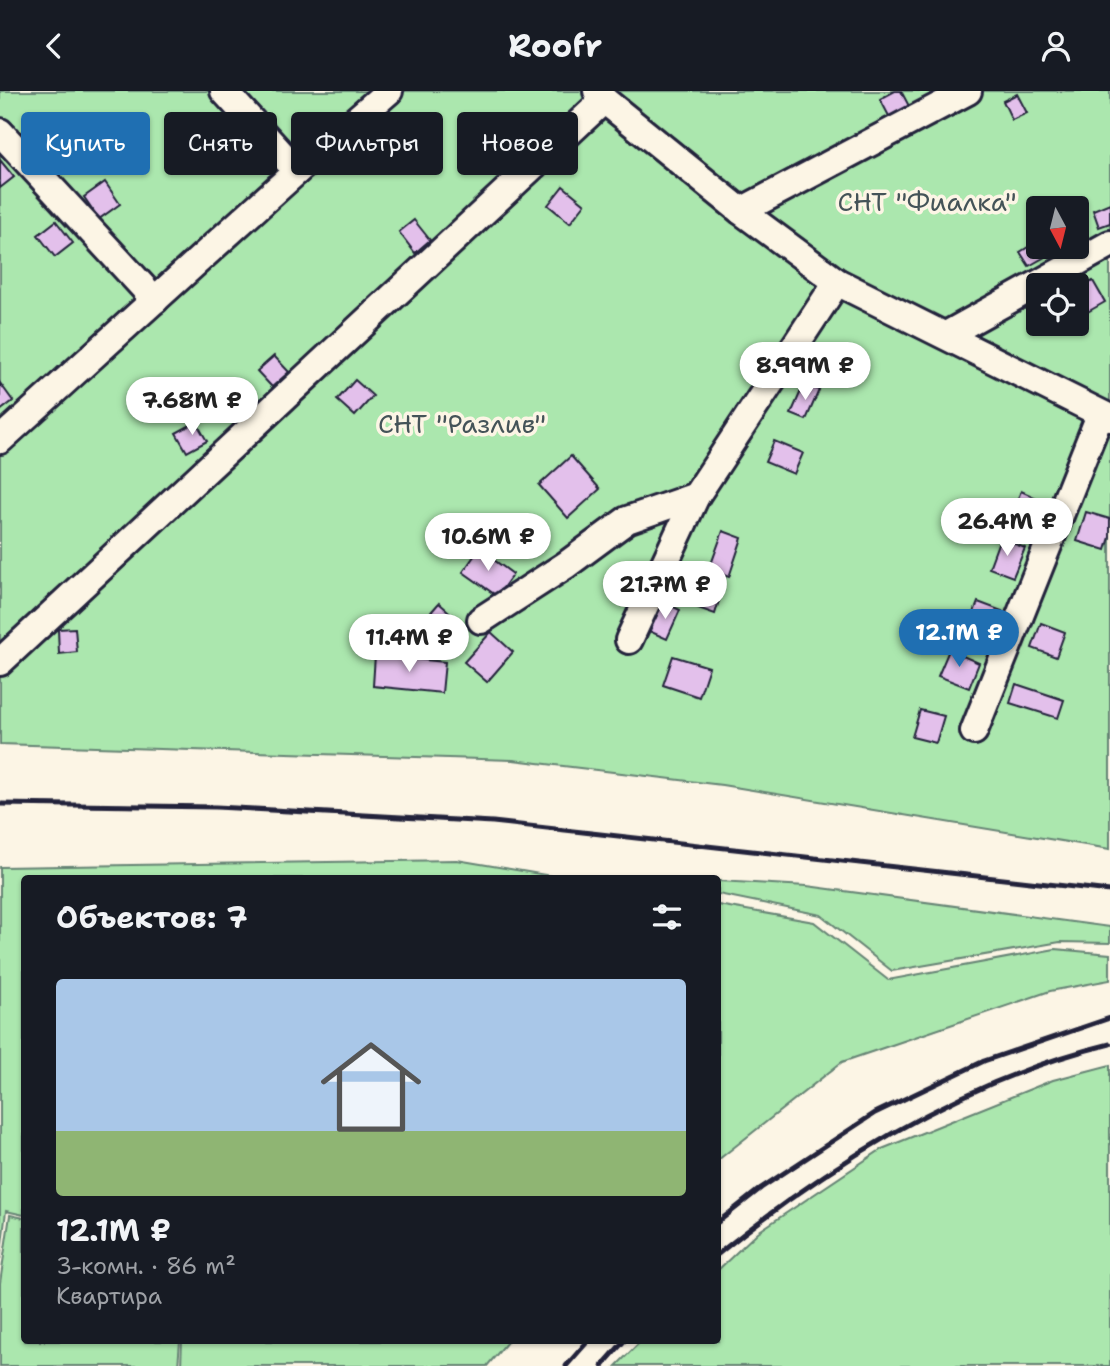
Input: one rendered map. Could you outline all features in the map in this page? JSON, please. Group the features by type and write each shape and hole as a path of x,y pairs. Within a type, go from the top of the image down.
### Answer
{"street":[{"path":"224,91 291,164"},
{"path":"365,112 389,91"},
{"path":"741,211 968,91"},
{"path":"0,661 601,96 741,211 837,282 1105,416 974,731"},
{"path":"0,132 155,300"},
{"path":"2,435 293,175"},
{"path":"946,335 1110,244"},
{"path":"629,640 696,496 837,282"},
{"path":"481,620 533,588 627,520 696,496"}],"green space":[{"name":"СНТ \"Разлив\"","path":"0,91 1110,91 1110,849 722,785 513,760 0,744"},
{"path":"457,860 545,875 21,875 21,1214 6,1211 0,1260 0,867"},
{"path":"721,881 807,886 1110,927 1110,943 1060,942 892,971 821,915 721,895"},
{"path":"721,906 814,922 888,980 1055,949 1110,954 1110,980 1050,991 842,1062 721,1158"},
{"path":"1110,1065 1110,1366 616,1366 638,1344 721,1344 721,1267 758,1232 882,1149 1053,1080"},
{"path":"10,1215 21,1217 21,1344 180,1344 178,1366 0,1366 0,1283"},
{"path":"182,1344 505,1344 487,1366 181,1366"}],"building":[{"path":"895,91 901,91 910,108 890,118 880,99"},
{"path":"1017,94 1027,113 1012,120 1003,101"},
{"path":"0,160 14,177 0,188"},
{"path":"105,182 120,204 99,219 84,197"},
{"path":"563,186 585,204 570,223 548,205"},
{"path":"1110,203 1110,223 1099,227 1093,210"},
{"path":"414,220 430,240 415,253 399,232"},
{"path":"56,221 73,243 55,257 38,235"},
{"path":"1026,248 1026,259 1041,259 1029,266 1020,252"},
{"path":"1093,281 1105,302 1089,311 1089,283"},
{"path":"274,356 289,372 272,387 257,371"},
{"path":"355,380 373,396 355,416 337,400"},
{"path":"0,383 13,401 0,411"},
{"path":"804,384 819,390 806,420 791,414"},
{"path":"196,422 207,441 187,452 176,433"},
{"path":"774,441 803,453 794,474 765,462"},
{"path":"571,456 600,489 568,518 539,485"},
{"path":"1021,491 1043,501 1033,526 1010,517"},
{"path":"1086,512 1110,519 1110,537 1106,550 1077,541"},
{"path":"723,531 742,538 729,577 709,570"},
{"path":"1000,538 1025,548 1013,577 989,568"},
{"path":"479,549 513,574 497,596 463,572"},
{"path":"708,579 724,584 715,614 698,608"},
{"path":"663,602 680,610 667,639 649,631"},
{"path":"978,602 1002,611 994,632 970,623"},
{"path":"439,603 464,625 444,648 419,626"},
{"path":"1041,623 1065,632 1056,657 1032,648"},
{"path":"75,628 77,652 59,654 58,629"},
{"path":"491,632 513,652 487,682 464,662"},
{"path":"949,650 979,663 969,688 938,676"},
{"path":"375,655 445,662 442,693 373,686"},
{"path":"673,656 709,667 699,697 663,685"},
{"path":"1016,684 1064,700 1058,718 1010,703"},
{"path":"920,710 944,716 936,743 912,737"}],"railway":[{"path":"0,804 216,807 493,822 1110,891"},
{"path":"721,1220 761,1188 875,1113 984,1061 1110,1018"},
{"path":"721,1252 807,1187 903,1127 1004,1078 1056,1059 1110,1044"},
{"path":"566,1366 585,1344"},
{"path":"602,1366 621,1344"}],"park label":[{"name":"СНТ \"Фиалка\"","path":"927,202"}]}
